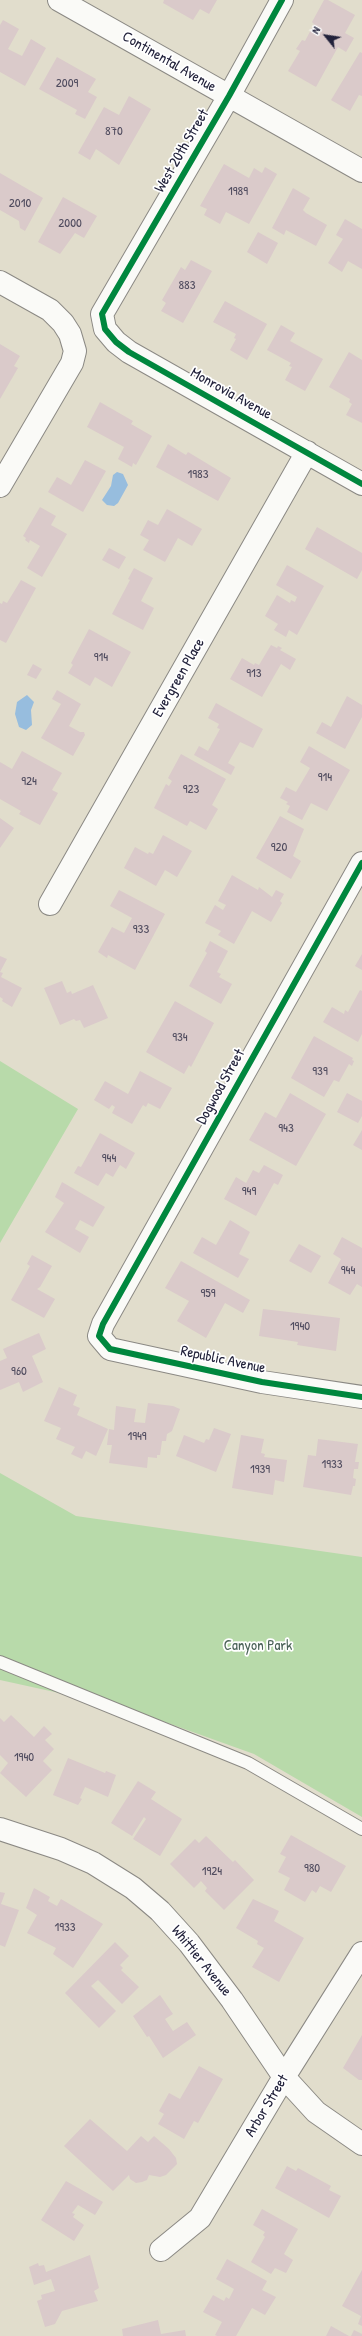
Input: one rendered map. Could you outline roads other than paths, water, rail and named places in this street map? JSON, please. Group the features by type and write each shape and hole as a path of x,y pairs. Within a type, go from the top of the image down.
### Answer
{"street":[{"name":"Continental Avenue","path":"59,0 362,171"},
{"name":"West 20th Street","path":"102,314 229,96 282,0"},
{"path":"0,282 50,310 63,323 74,344 75,351 72,363 0,486"},
{"name":"Monrovia Avenue","path":"102,314 105,329 116,342 129,352 362,484"},
{"name":"Evergreen Place","path":"50,904 307,452"},
{"name":"Dogwood Street","path":"103,1324 362,863"},
{"name":"Republic Avenue","path":"103,1324 99,1336 110,1349 262,1382 362,1397"},
{"name":"Whittier Avenue","path":"0,1828 61,1849 93,1863 133,1888 160,1911 189,1943 232,2000 284,2077 316,2112 362,2144"},
{"name":"Arbor Street","path":"162,2250 200,2218 284,2077 362,1953"}],"lane":[{"path":"0,1662 248,1763 362,1829"}],"water":[{"path":"117,472 123,474 128,485 118,503 114,506 107,505 102,500 111,486 113,475"},
{"path":"27,695 34,702 31,710 32,725 26,730 19,727 15,714 17,702"}],"park label":[{"name":"Canyon Park","path":"258,1646"}]}
